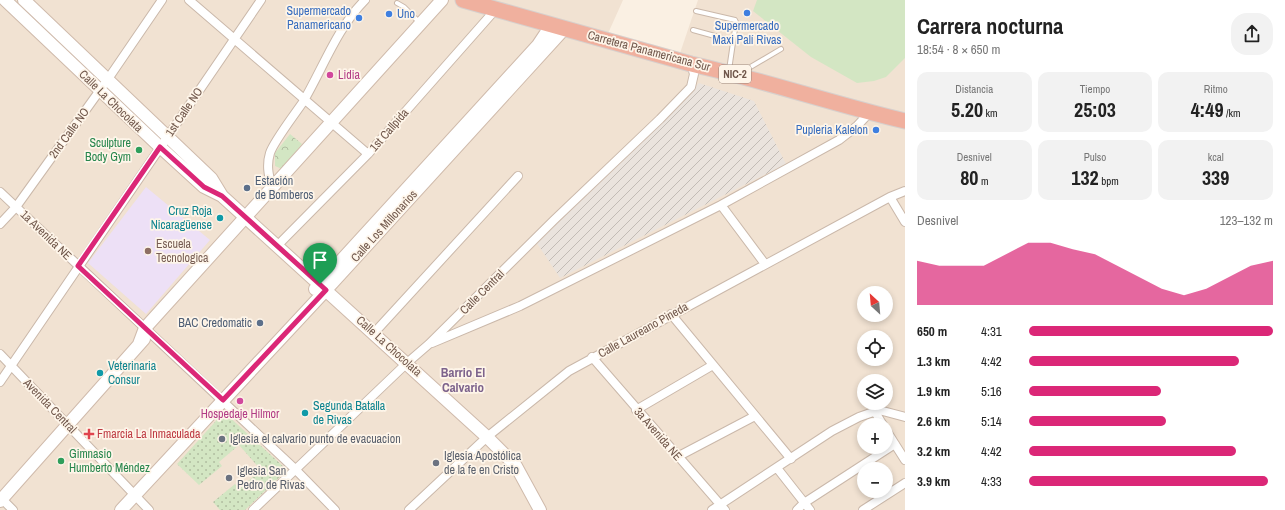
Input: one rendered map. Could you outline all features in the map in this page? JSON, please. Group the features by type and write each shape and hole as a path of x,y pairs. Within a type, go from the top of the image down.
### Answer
{"highway":[{"name":"Carretera Panamericana Sur","path":"463,0 692,64 733,73 905,121"}],"street":[{"name":"Calle La Chocolata","path":"5,0 204,187 222,196 487,437 516,466 540,510"},
{"name":"Calle La Chocolata","path":"24,0 211,178 222,196"},
{"name":"2nd Calle NO","path":"0,224 16,207 108,79 162,0"},
{"path":"189,0 333,122 368,154"},
{"name":"1st Calle NO","path":"0,382 261,0"},
{"path":"272,189 267,167 271,152 304,99 340,35 357,8 365,0"},
{"path":"13,510 1,499 69,425 139,344 147,330 248,219 272,189 442,0"},
{"name":"1st Callpida","path":"277,246 368,154 496,9"},
{"name":"Calle Los Millonarios","path":"114,510 133,493 323,287 558,26"},
{"name":"Calle Central","path":"253,510 407,363 429,344 676,103 691,87 694,80 692,64"},
{"path":"429,344 520,306 721,205 839,140 870,112"},
{"path":"374,333 518,176"},
{"name":"1a Avenida NE","path":"0,192 220,398 336,510"},
{"name":"Calle Laureano Pineda","path":"409,510 487,437 570,371 671,314 890,197 905,192"},
{"path":"890,197 905,222"},
{"path":"721,205 765,264"},
{"path":"671,314 791,459"},
{"name":"Avenida Central","path":"0,354 149,510"},
{"name":"3a Avenida NE","path":"592,358 722,507"},
{"path":"636,410 713,366"},
{"path":"712,510 722,507 832,431 859,416 879,410 905,417"},
{"path":"875,412 879,418"},
{"path":"677,457 755,416"},
{"path":"893,441 905,460"},
{"path":"797,510 804,503 895,444"},
{"path":"777,468 810,510"},
{"path":"863,510 905,483"},
{"name":"Calle Los Millonarios","path":"121,510 133,493"}],"lane":[{"path":"397,3 404,7 421,24"},
{"path":"696,11 735,20 733,41 733,73 781,49"},
{"path":"693,30 733,41"}],"shaded area":[{"path":"0,0 623,0 606,38 678,59 698,0 905,0 905,510 0,510"},
{"path":"699,83 754,101 786,164 560,278 536,242"},
{"name":"Escuela Tecnologica","path":"146,187 210,240 146,314 88,263"}],"green space":[{"path":"757,0 905,0 905,58 886,77 874,81 857,83 811,57 753,11"},
{"path":"290,134 302,144 282,169 275,166 275,153"},
{"path":"224,412 287,470 245,510 220,510 213,502 235,484 239,489 261,470 239,445 219,462 222,466 199,485 177,464"}],"place":[{"name":"Supermercado Maxi Palí Rivas","path":"747,13"},
{"name":"Uno","path":"389,14"},
{"name":"Supermercado Panamericano","path":"359,18"},
{"name":"Lidia","path":"330,75"},
{"name":"Pupleria Kalelon","path":"876,130"},
{"name":"Sculpture Body Gym","path":"139,150"},
{"name":"Estación de Bomberos","path":"247,188"},
{"name":"Cruz Roja Nicaragüense","path":"220,218"},
{"name":"Escuela Tecnologica","path":"148,251"},
{"name":"BAC Credomatic","path":"260,323"},
{"name":"Veterinaria Consur","path":"100,373"},
{"name":"Hospedaje Hilmor","path":"240,401"},
{"name":"Segunda Batalla de Rivas","path":"305,413"},
{"name":"Fmarcia La Inmaculada","path":"89,434"},
{"name":"Iglesia el calvario punto de evacuacion","path":"222,439"},
{"name":"Gimnasio Humberto Méndez","path":"61,461"},
{"name":"Iglesia Apostólica de la fe en Cristo","path":"436,463"},
{"name":"Iglesia San Pedro de Rivas","path":"229,478"}],"district":[{"name":"Barrio El Calvario","path":"463,380"}],"route":[{"path":"160,147 204,187 222,196 320,284 326,290 223,400 78,266 160,147"}]}
